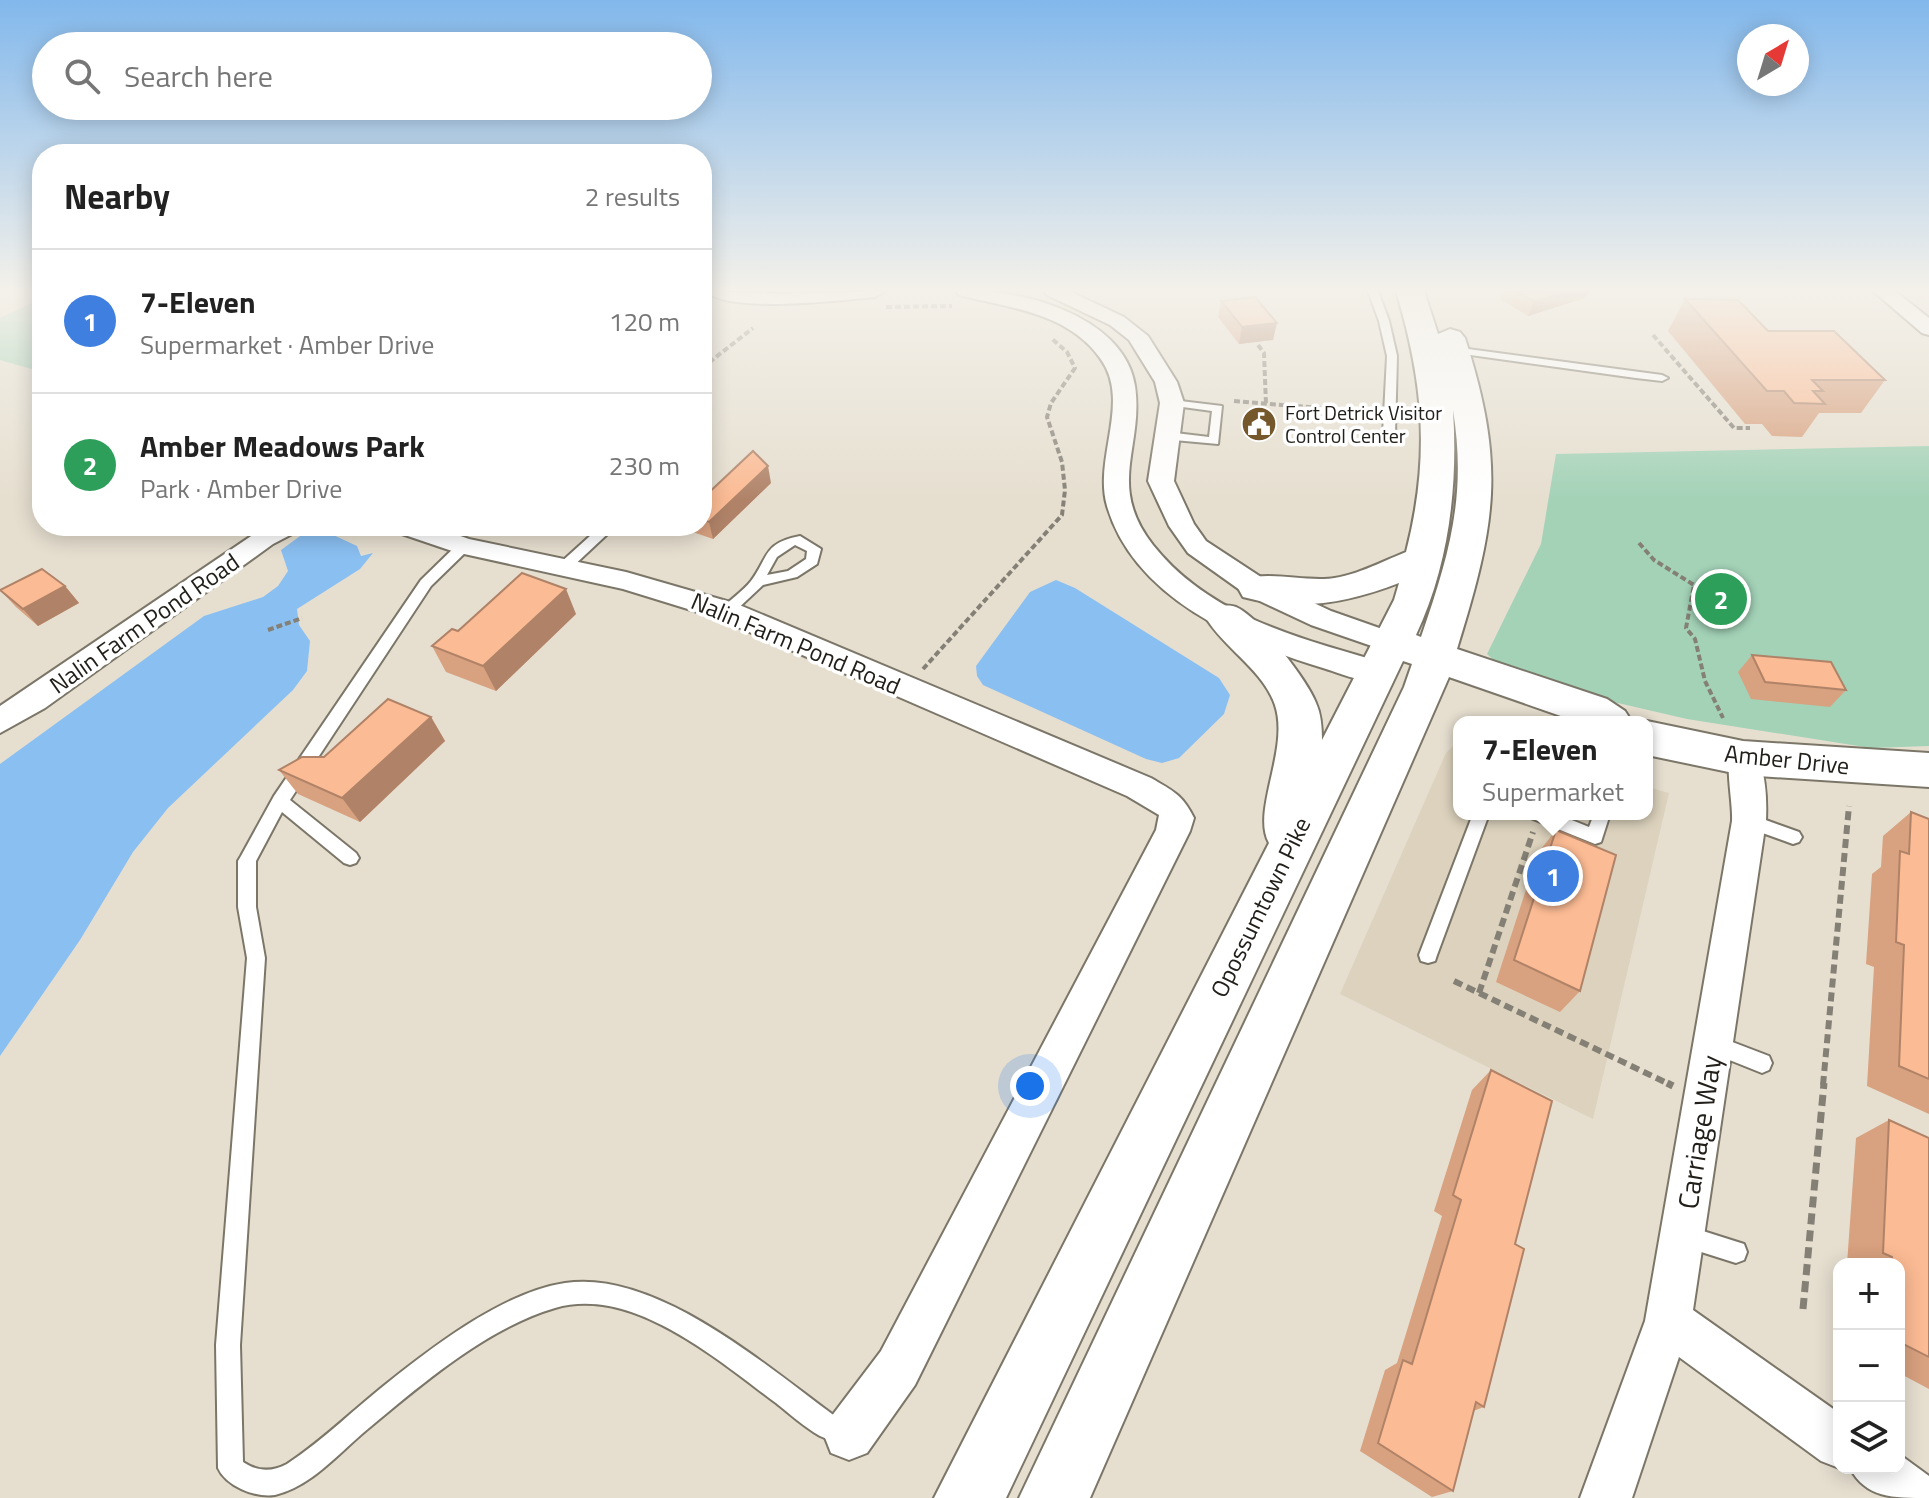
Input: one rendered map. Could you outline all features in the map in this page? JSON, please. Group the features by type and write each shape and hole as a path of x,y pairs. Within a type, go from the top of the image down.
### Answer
{"main road":[{"name":"Opossumtown Pike","path":"1054,1498 1339,881 1407,664 1413,600 1425,559 1437,449 1430,361"},
{"name":"Opossumtown Pike","path":"969,1498 1279,870 1407,664 1454,598 1472,525 1476,488 1474,430 1456,361"},
{"path":"1257,588 1324,592 1347,589 1425,559"},
{"path":"1226,618 1276,673 1292,696 1299,715 1300,740 1279,870"},
{"path":"1407,664 1521,716"},
{"path":"1407,664 1477,672 1592,710 1601,716"},
{"name":"Amber Drive","path":"1653,739 1743,758 1929,770"}],"street":[{"path":"1113,361 1147,415 1161,481 1182,526 1197,547 1257,588 1407,664"},
{"path":"1153,361 1166,382 1114,469 1122,514 1148,559 1176,587 1226,618 1326,660 1407,664"},
{"name":"Nalin Farm Pond Road","path":"0,721 268,536"},
{"name":"Nalin Farm Pond Road","path":"434,536 464,546 663,590 727,611 1139,787 1171,806 1177,818 1003,1167 898,1368 849,1435"},
{"name":"Carriage Way","path":"1606,1498 1668,1321 1749,821 1750,798 1743,758"},
{"path":"1668,1321 1833,1439"},
{"path":"1883,1474 1917,1498"}],"lane":[{"path":"1389,434 1392,361"},
{"path":"1546,361 1601,372 1662,378"},
{"path":"564,567 598,536"},
{"path":"464,546 426,583 280,801 247,861 247,907 256,958 228,1345 231,1468 243,1478 273,1483 305,1467 381,1402 438,1361 499,1321 558,1295 613,1294 668,1315 827,1426 849,1435"},
{"path":"727,611 758,582"},
{"path":"280,801 350,858"},
{"path":"1428,955 1479,820"},
{"path":"1536,822 1595,837 1600,820"},
{"path":"1749,821 1793,837"},
{"path":"1714,1044 1762,1063"},
{"path":"1682,1235 1736,1252"}],"path":[{"path":"905,689 1062,515 1067,499 1058,447 1048,428 1047,414 1050,404 1068,383 1075,368 1071,361"},
{"path":"1264,361 1266,404"},
{"path":"1676,361 1734,428 1750,428"},
{"path":"1221,400 1332,409"},
{"path":"1639,543 1654,560 1694,585 1686,628 1695,639 1705,681 1723,718"},
{"path":"268,630 302,618"},
{"path":"1803,1309 1849,806"},
{"path":"1479,993 1536,822"},
{"path":"1454,981 1682,1090"}],"shaded area":[{"path":"1453,746 1453,820 1653,820 1653,789 1669,793 1593,1119 1340,994 1446,753"}],"green space":[{"path":"3,361 32,361 32,369"},
{"path":"1929,446 1929,746 1871,748 1687,719 1514,679 1487,654 1541,544 1556,454"}],"water":[{"path":"300,536 336,536 357,546 361,556 373,553 360,569 297,609 299,625 310,641 307,671 293,690 168,808 133,852 80,940 0,1056 0,764 204,616 263,597 278,586 288,571 281,550"},
{"path":"1056,580 1075,588 1219,678 1230,695 1224,714 1179,758 1162,763 1146,759 983,685 977,676 976,666 1030,592"}],"building":[{"path":"1740,361 1865,361 1885,380 1812,380 1823,391 1813,391 1825,404 1794,403 1784,391 1767,391"},
{"path":"753,451 768,466 712,519 712,490"},
{"path":"42,569 65,586 23,609 0,590"},
{"path":"522,573 566,589 483,666 432,646 452,629 458,631"},
{"path":"1752,655 1831,662 1846,690 1765,682"},
{"path":"388,699 431,717 342,798 279,770 302,757 324,757"},
{"path":"1911,812 1929,819 1929,1079 1899,1066 1904,945 1896,942 1900,851 1909,854"},
{"path":"1556,830 1616,855 1580,991 1514,960"},
{"path":"1491,1070 1552,1101 1515,1244 1524,1249 1484,1407 1476,1402 1453,1491 1378,1443 1403,1360 1412,1364 1461,1200 1453,1195"},
{"path":"1889,1120 1929,1138 1929,1357 1905,1345 1905,1258 1892,1258 1883,1253"}],"place":[{"name":"Fort Detrick Visitor Control Center","path":"1259,424"},
{"name":"Amber Meadows Park","path":"1721,599"},
{"name":"7-Eleven","path":"1553,876"}]}
